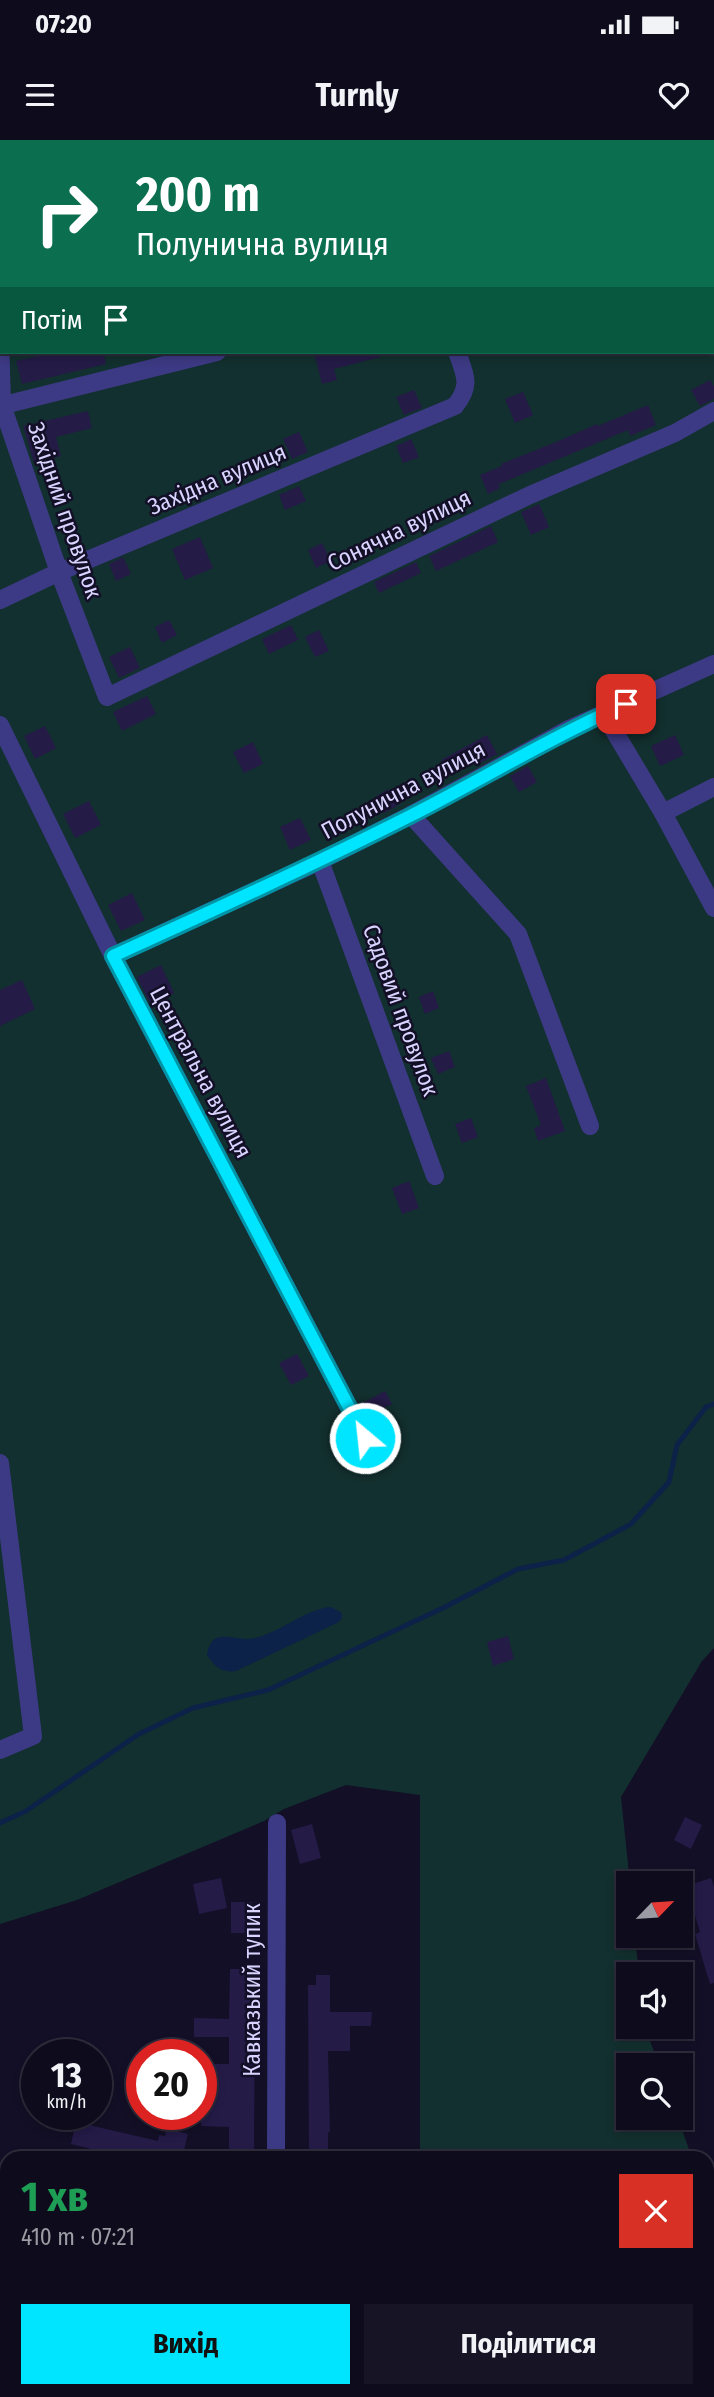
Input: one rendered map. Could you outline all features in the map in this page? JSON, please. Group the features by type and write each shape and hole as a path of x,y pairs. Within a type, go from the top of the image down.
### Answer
{"street":[{"name":"Західний провулок","path":"0,354 1,405 58,572 107,697"},
{"path":"1,405 209,354"},
{"name":"Західна вулиця","path":"0,600 58,572 455,406 466,393 465,377 458,354"},
{"name":"Сонячна вулиця","path":"107,697 530,495 675,433 714,411"},
{"name":"Полунична вулиця","path":"113,956 320,861 569,729 714,664"},
{"path":"604,714 663,813 714,908"},
{"name":"Центральна вулиця","path":"0,725 113,956 365,1438"},
{"path":"663,813 714,787"},
{"path":"411,815 517,934 590,1126"},
{"name":"Садовий провулок","path":"320,861 435,1176"},
{"path":"0,1462 33,1736 0,1750"},
{"name":"Кавказький тупик","path":"276,2151 277,1823"}],"green space":[{"path":"0,354 714,354 714,1648 702,1661 621,1797 629,1871 616,1871 616,1948 636,1948 638,1962 616,1962 616,2039 649,2039 655,2053 616,2053 616,2130 682,2130 690,2151 420,2151 420,1795 346,1785 284,1809 264,1821 77,1900 0,1924"}],"water":[{"path":"331,1607 342,1613 339,1622 236,1671 219,1668 207,1655 214,1640 219,1637 255,1638 312,1612"}],"building":[{"path":"46,354 104,354 106,364 22,384 16,361"},
{"path":"380,354 380,357 334,369 337,380 322,384 315,356"},
{"path":"710,380 714,387 714,399 700,406 691,390"},
{"path":"414,390 422,408 404,415 396,397"},
{"path":"523,392 533,415 515,423 505,399"},
{"path":"648,405 656,425 630,436 628,430 499,484 500,488 488,494 480,475"},
{"path":"88,411 92,428 56,437 61,456 34,463 23,426"},
{"path":"299,432 308,452 292,459 283,439"},
{"path":"411,439 419,457 403,463 396,446"},
{"path":"299,486 306,501 285,510 279,495"},
{"path":"539,504 549,527 531,535 521,512"},
{"path":"491,526 498,542 436,571 429,556"},
{"path":"200,537 213,568 185,580 172,549"},
{"path":"322,543 331,561 316,568 308,550"},
{"path":"123,557 131,574 116,581 109,564"},
{"path":"416,562 421,573 379,593 374,582"},
{"path":"169,620 177,635 162,643 155,627"},
{"path":"291,625 298,640 269,654 262,639"},
{"path":"319,630 329,651 315,657 305,637"},
{"path":"130,647 140,668 119,678 109,657"},
{"path":"147,696 156,714 122,731 113,712"},
{"path":"45,726 56,748 35,759 24,736"},
{"path":"487,735 497,754 480,763 478,760 450,776 441,760"},
{"path":"675,735 684,755 660,766 651,746"},
{"path":"253,742 263,764 244,773 233,752"},
{"path":"528,766 537,782 519,792 510,776"},
{"path":"388,789 397,806 384,813 375,797"},
{"path":"89,801 101,825 75,838 63,814"},
{"path":"300,818 311,840 290,850 280,827"},
{"path":"132,893 145,920 121,931 108,905"},
{"path":"161,965 174,993 151,1005 137,977"},
{"path":"22,980 35,1009 0,1026 0,990"},
{"path":"433,991 439,1008 425,1014 419,997"},
{"path":"449,1051 455,1067 438,1074 431,1058"},
{"path":"546,1078 565,1131 538,1141 534,1128 541,1125 526,1086"},
{"path":"471,1118 478,1137 462,1143 455,1124"},
{"path":"409,1181 419,1208 402,1214 392,1188"},
{"path":"297,1354 309,1376 291,1385 279,1363"},
{"path":"385,1391 392,1404 369,1415 363,1403"},
{"path":"508,1636 514,1659 493,1666 487,1642"},
{"path":"685,1817 702,1825 691,1849 674,1840"},
{"path":"312,1824 321,1858 300,1864 291,1830"},
{"path":"221,1878 227,1908 199,1914 193,1884"},
{"path":"711,1878 714,1887 714,1983 710,1984 695,1934 700,1932 693,1909 693,1884"},
{"path":"231,1902 252,1902 252,1933 231,1933"},
{"path":"230,1969 255,1969 254,2151 229,2151 229,2127 217,2127 217,2064 229,2064 229,2037 194,2037 194,2018 229,2019"},
{"path":"316,1975 330,1975 330,2012 372,2012 371,2026 350,2026 350,2051 328,2051 328,2151 309,2151 308,1985 316,1985"},
{"path":"74,2130 111,2130 158,2141 159,2135 165,2136 167,2130 188,2134 184,2151 99,2151 71,2144"}],"waterway":[{"path":"0,1823 26,1811 139,1734 193,1708 268,1690 445,1607 518,1569 564,1560 631,1524 669,1482 677,1445 706,1407 714,1404"}],"route":[{"path":"365,1438 113,956 320,861 569,729 626,704"}]}
